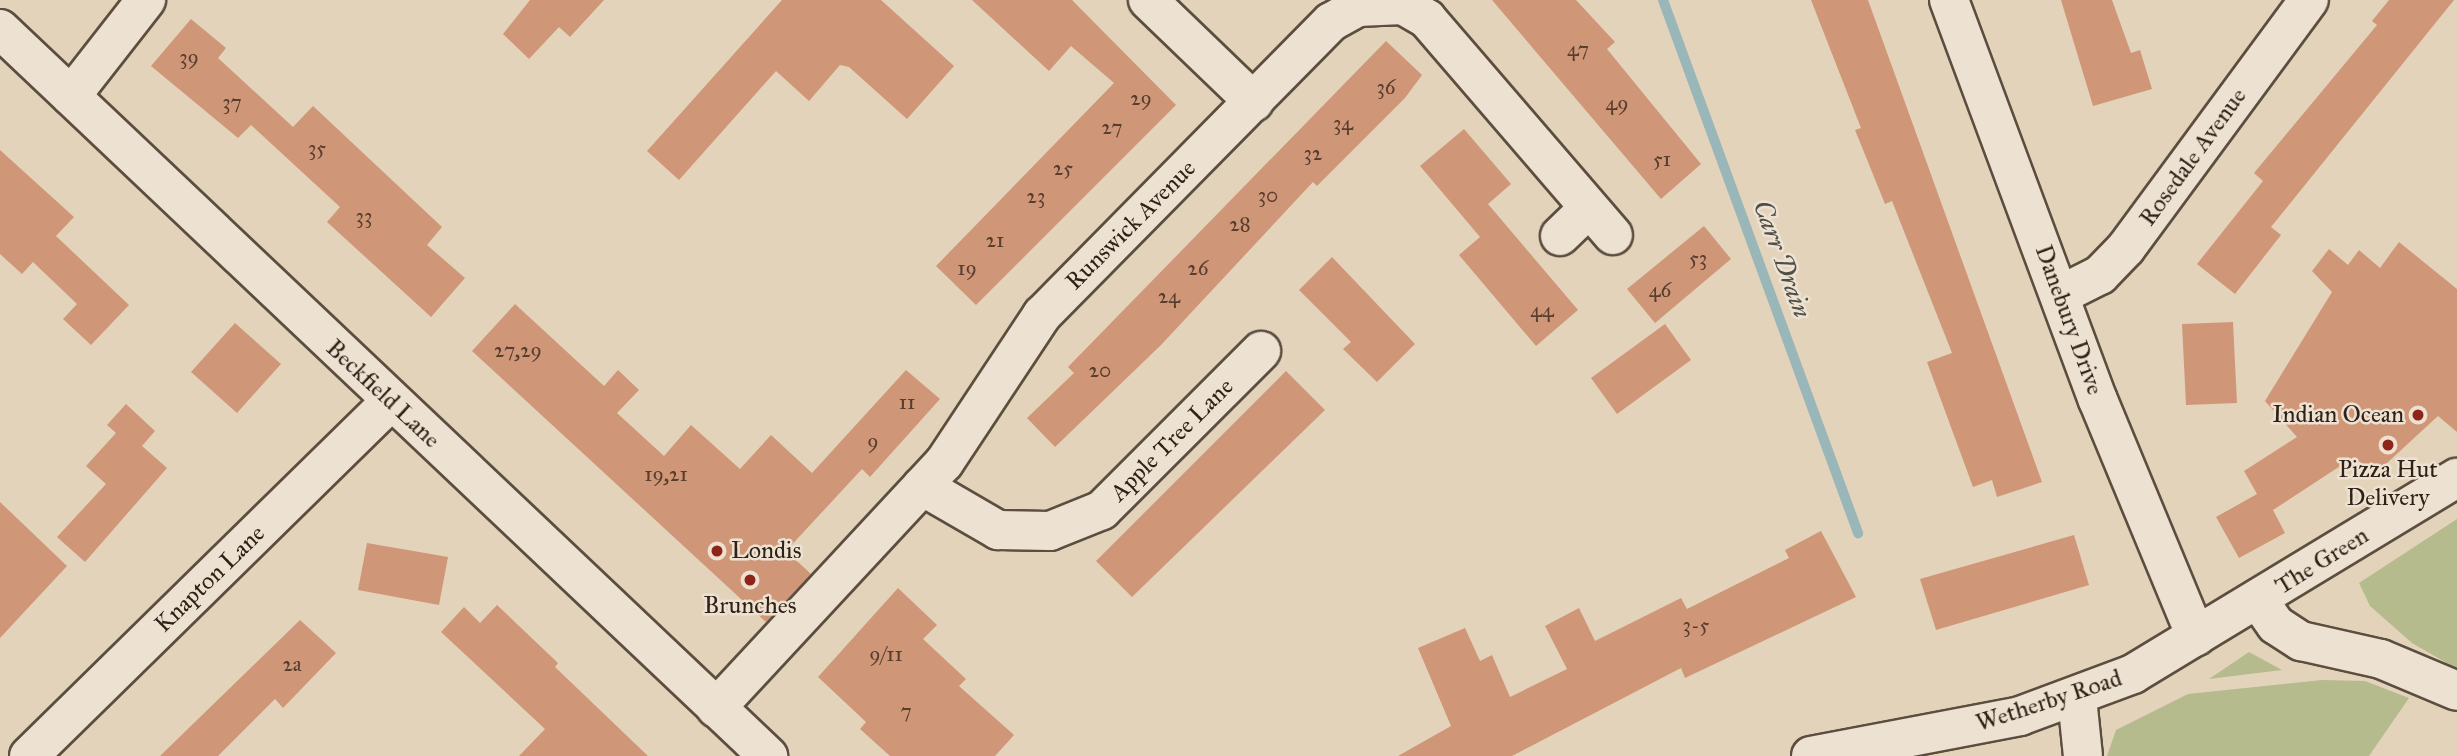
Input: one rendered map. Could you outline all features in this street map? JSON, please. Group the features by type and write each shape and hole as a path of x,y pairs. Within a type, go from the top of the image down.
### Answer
{"street":[{"path":"71,96 146,0"},
{"path":"1148,0 1254,102"},
{"name":"Danebury Drive","path":"1949,0 2060,295 2196,638"},
{"name":"Rosedale Avenue","path":"2060,295 2100,275 2126,248 2309,0"},
{"name":"Runswick Avenue","path":"716,709 922,486 963,436 1042,315 1331,23 1358,7 1403,5 1452,41 1601,221 1560,236"},
{"name":"Beckfield Lane","path":"0,29 716,709 748,750"},
{"name":"Apple Tree Lane","path":"922,486 998,530 1061,526 1102,510 1261,351"},
{"name":"Knapton Lane","path":"29,756 390,402"},
{"name":"The Green","path":"2196,638 2457,478"},
{"name":"The Green","path":"2259,601 2276,625 2301,641 2381,659 2457,691"},
{"name":"Wetherby Road","path":"1811,756 1958,730 2077,698 2196,638"},
{"path":"2077,698 2083,756"}],"green space":[{"path":"2457,519 2457,669 2412,643 2370,606 2359,583"},
{"path":"2249,652 2282,670 2209,679"},
{"path":"2322,680 2365,681 2409,698 2369,756 2107,756 2116,730 2188,694"}],"building":[{"path":"530,0 604,0 570,37 559,27 529,59 503,34"},
{"path":"782,0 881,0 954,66 907,119 849,67 840,65 809,101 776,71 679,180 647,151"},
{"path":"972,0 1072,0 1176,105 976,305 936,266 1114,83 1071,46 1049,71"},
{"path":"1492,0 1576,0 1615,42 1607,49 1701,164 1661,199"},
{"path":"1811,0 1868,0 2042,482 1997,497 1992,480 1973,487 1927,362 1952,353 1892,201 1885,204 1855,130 1861,128"},
{"path":"2061,0 2112,0 2131,53 2140,50 2152,89 2093,106"},
{"path":"2389,0 2454,0 2271,227 2281,235 2235,294 2197,264 2263,181 2254,173 2377,25 2372,21"},
{"path":"191,19 226,48 218,58 293,127 313,106 442,227 427,245 465,278 431,317 327,222 340,207 251,125 238,138 151,66"},
{"path":"1386,41 1422,75 1405,98 1317,186 1313,182 1161,345 1055,447 1027,418 1074,373 1068,367"},
{"path":"1464,129 1511,184 1488,204 1578,310 1536,346 1459,255 1480,237 1420,166"},
{"path":"0,150 74,217 56,236 129,305 91,345 63,319 77,304 33,262 22,274 0,254"},
{"path":"1704,226 1731,259 1655,323 1627,289"},
{"path":"2399,242 2457,289 2457,432 2438,416 2374,475 2354,457 2273,510 2285,533 2239,558 2216,517 2257,494 2244,471 2297,437 2265,401 2332,292 2312,271 2329,249 2348,265 2359,250 2380,268"},
{"path":"1332,257 1415,344 1377,382 1343,349 1351,342 1299,290"},
{"path":"515,304 604,386 618,370 639,390 617,413 664,456 691,425 740,469 771,435 812,473 906,370 940,399 870,477 862,469 786,551 811,574 766,622 472,351"},
{"path":"2233,322 2237,403 2186,405 2182,324"},
{"path":"235,323 281,364 237,413 191,372"},
{"path":"1665,324 1691,360 1617,414 1591,378"},
{"path":"1286,371 1325,410 1132,597 1096,561"},
{"path":"126,404 155,431 142,446 167,468 85,562 57,537 106,484 86,466 116,433 107,425"},
{"path":"0,502 67,566 0,638"},
{"path":"1821,531 1856,597 1685,678 1681,668 1512,756 1398,756 1451,726 1418,648 1465,628 1480,661 1492,655 1510,697 1567,669 1545,626 1579,608 1595,641 1681,598 1687,609 1789,558 1785,550"},
{"path":"2074,535 2089,585 1936,630 1920,579"},
{"path":"367,543 448,557 439,605 358,590"},
{"path":"898,588 937,625 923,639 966,679 959,686 1014,735 995,756 890,756 860,729 866,722 818,677"},
{"path":"497,605 558,663 555,667 648,756 519,756 545,729 441,632 464,607 480,623"},
{"path":"300,620 336,653 283,708 275,699 218,756 160,756"}],"waterway":[{"name":"Carr Drain","path":"1663,0 1858,533"}],"place":[{"name":"Indian Ocean","path":"2418,415"},
{"name":"Pizza Hut Delivery","path":"2388,445"},
{"name":"Londis","path":"717,551"},
{"name":"Brunches","path":"750,580"}]}
